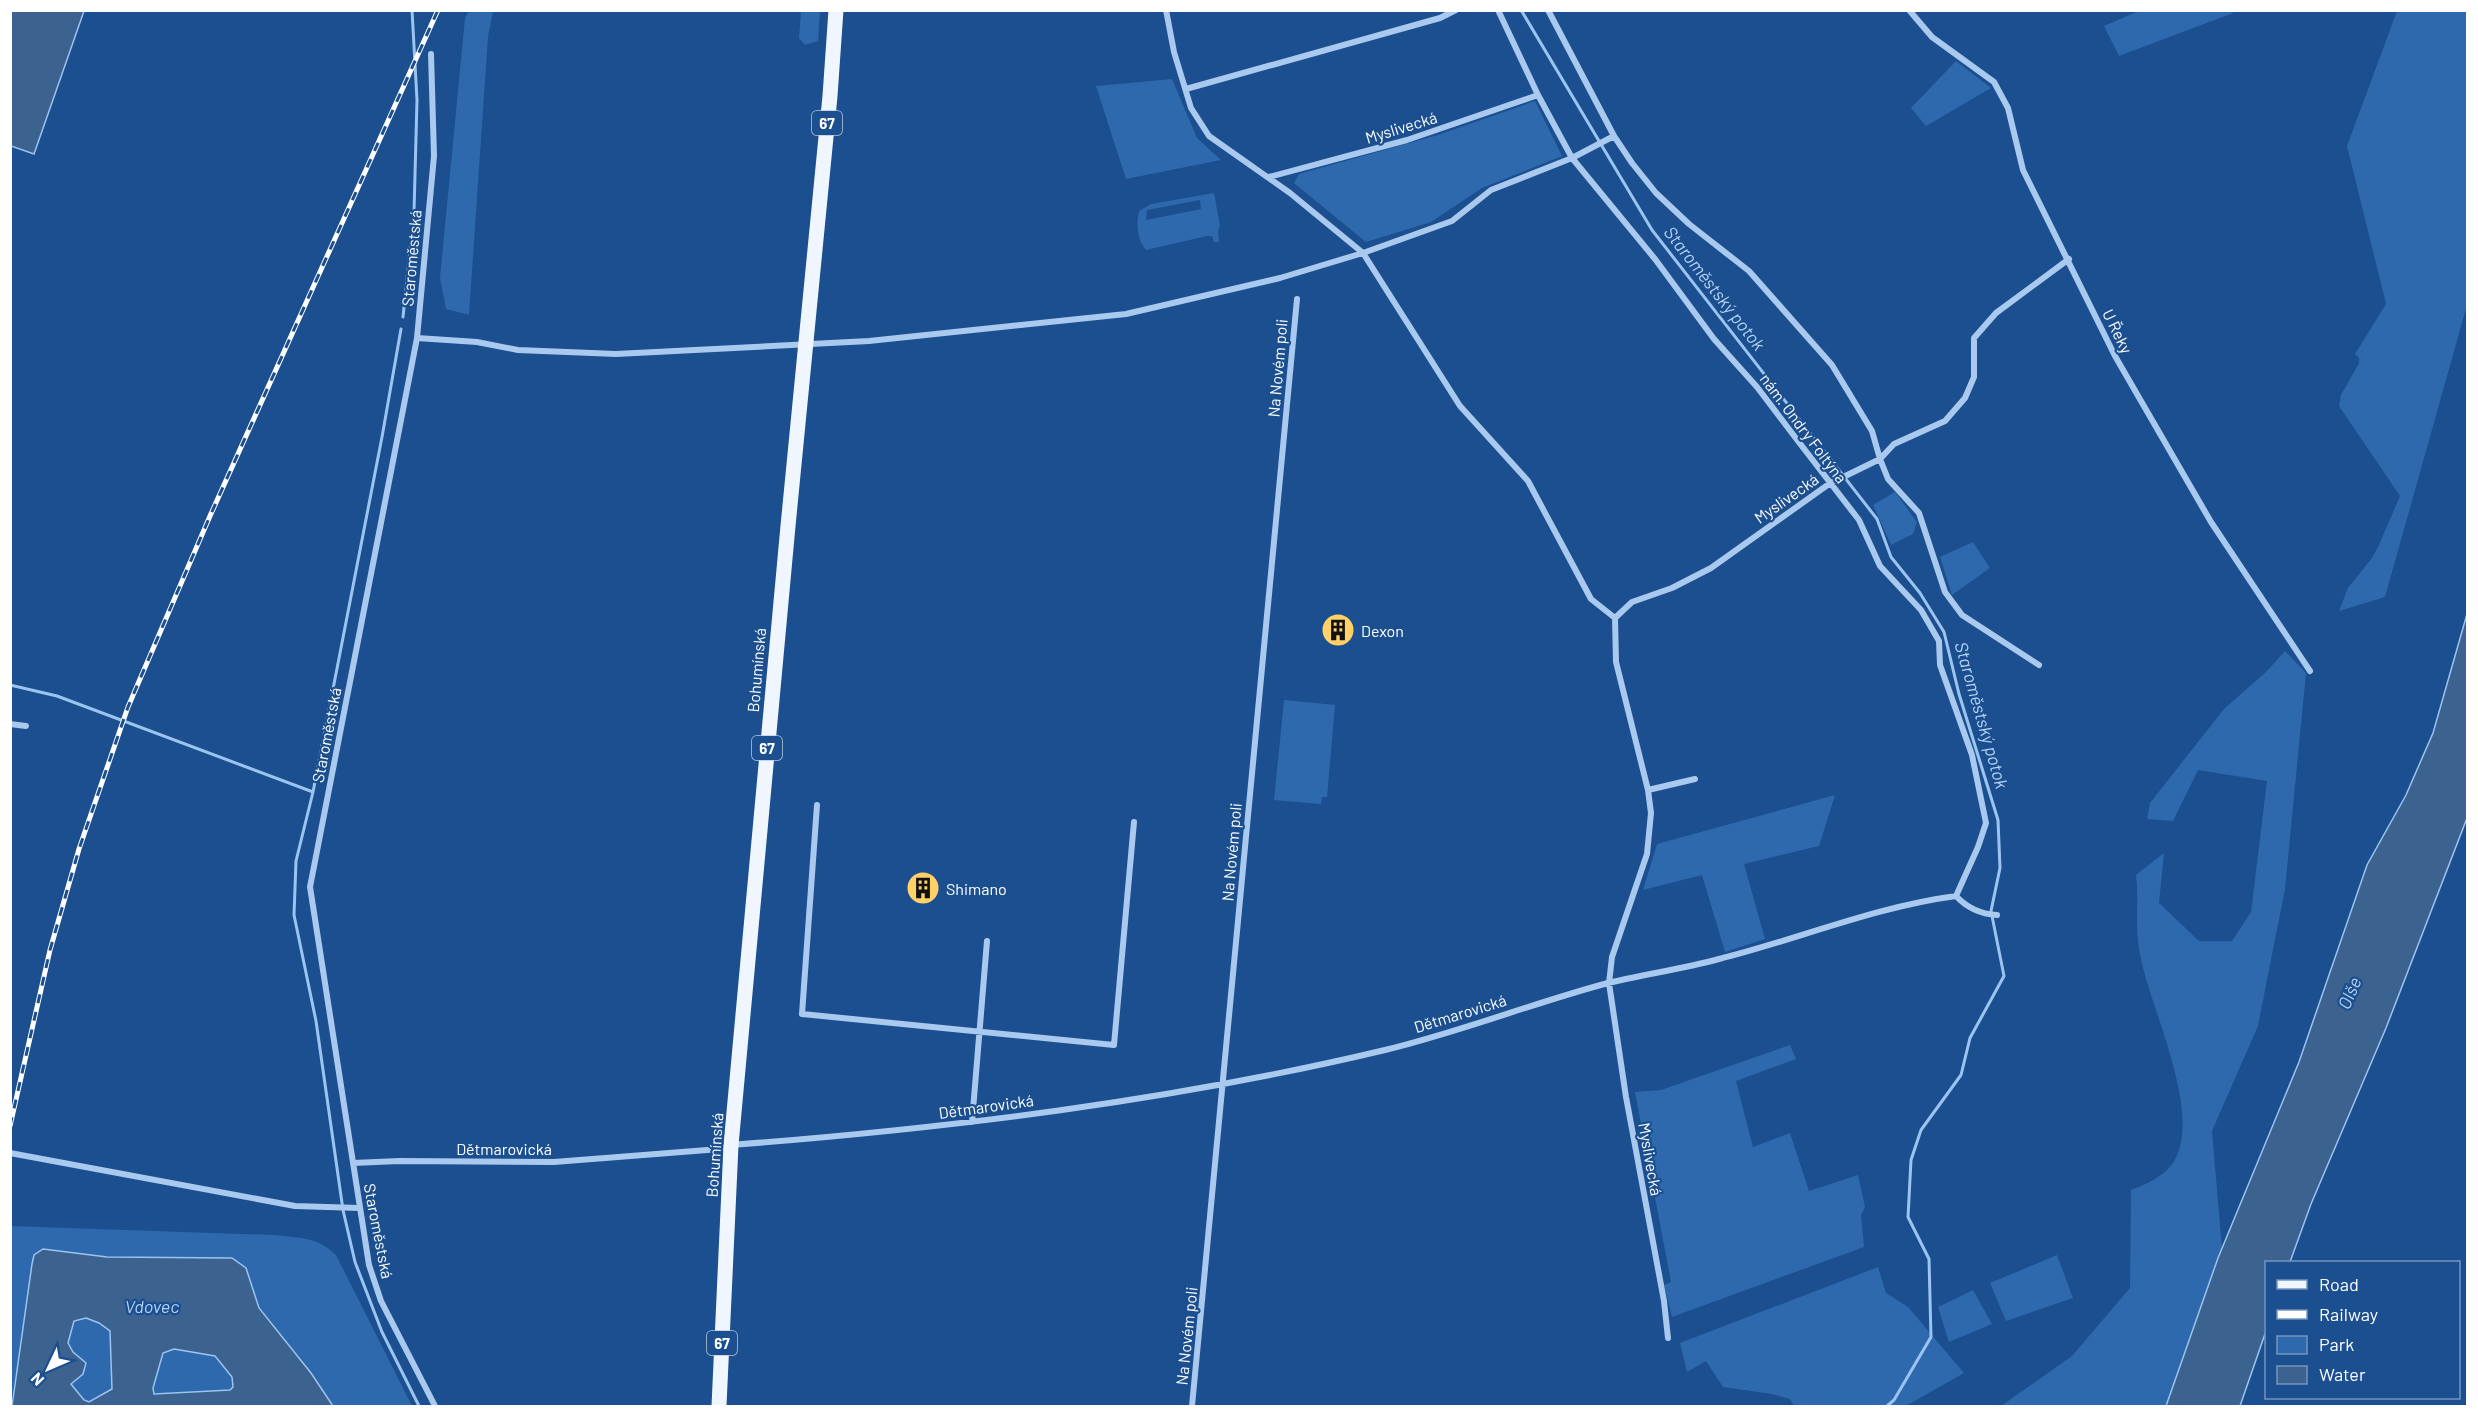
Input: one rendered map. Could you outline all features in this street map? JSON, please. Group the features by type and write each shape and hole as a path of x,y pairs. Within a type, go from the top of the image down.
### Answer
{"main road":[{"name":"Bohumínská","path":"719,1407 731,1145 830,96 836,10"}],"street":[{"path":"1166,10 1174,52 1191,108 1209,136 1269,177 1363,253 1460,406 1528,481 1591,599 1615,618"},
{"path":"1186,89 1440,18 1456,10"},
{"name":"nám. Ondry Foltýna","path":"1498,10 1538,95 1572,158 1655,259 1714,339 1757,387 1829,484 1859,520 1880,566 1921,610 1939,641 1940,664 1972,755 1986,823 1956,896"},
{"path":"1548,10 1614,136 1656,193 1689,224 1749,271 1832,364 1872,431 1888,479 1919,513 1945,592 1962,615 2039,665"},
{"name":"U Řeky","path":"1909,10 1932,37 1994,82 2008,108 2023,170 2115,356 2211,522 2310,671"},
{"name":"Staroměstská","path":"431,54 434,156 417,338 310,887 369,1265 381,1301 435,1407"},
{"name":"Myslivecká","path":"1269,177 1407,140 1538,95"},
{"path":"417,338 477,342 518,350 616,354 869,341 1126,314 1280,278 1363,253 1452,221 1491,190 1572,158 1614,136"},
{"name":"Myslivecká","path":"1668,1338 1664,1300 1626,1097 1609,983 1612,957 1647,854 1651,813 1648,790 1616,662 1615,618 1632,602 1672,588 1711,568 1829,484 1880,459 1894,444 1945,421 1965,398 1974,378 1974,338 1996,313 2069,259"},
{"name":"Na Novém poli","path":"1192,1407 1297,299"},
{"path":"10,724 26,726"},
{"path":"1648,790 1695,779"},
{"path":"818,805 802,1014 1114,1045 1134,822"},
{"path":"1609,983 1720,959 1874,911 1956,896 1965,906 1986,914 1997,915"},
{"path":"972,1122 987,941"},
{"name":"Dětmarovická","path":"353,1162 554,1162 720,1149 731,1145 871,1134 972,1122 1224,1084 1387,1049 1609,983"},
{"path":"10,1153 295,1206 359,1208"}],"green space":[{"path":"2232,10 2233,13 2119,56 2104,26 2139,11"},
{"path":"469,11 493,11 488,37 469,315 446,309 440,278 465,18"},
{"path":"801,11 820,11 818,41 805,45 799,38"},
{"path":"2397,11 2467,11 2467,305 2385,597 2339,611 2348,588 2378,547 2400,496 2339,406 2341,395 2359,363 2359,358 2355,354 2386,304 2347,146"},
{"path":"1956,61 1991,88 1926,126 1911,108"},
{"path":"1172,79 1197,138 1221,160 1126,179 1096,86"},
{"path":"1535,101 1562,156 1482,188 1431,222 1366,242 1294,183 1299,174 1438,135"},
{"path":"1214,193 1220,226 1219,242 1214,242 1212,236 1207,236 1146,250 1139,236 1138,216 1139,211 1151,204","holes":["1200,200 1201,209 1146,220 1147,210"]},
{"path":"1895,492 1917,522 1913,534 1891,545 1873,505"},
{"path":"1973,542 1990,568 1952,595 1940,557"},
{"path":"2285,651 2306,673 2285,889 2258,1026 2212,1131 2222,1248 2166,1406 2001,1406 2072,1356 2130,1288 2131,1190 2160,1176 2173,1163 2181,1142 2182,1116 2171,1058 2139,949 2136,875 2164,853 2159,903 2199,941 2232,941 2251,912 2267,781 2198,770 2173,821 2147,819 2150,803 2224,709 2267,671"},
{"path":"1284,700 1335,705 1327,797 1322,797 1321,804 1274,800"},
{"path":"1835,795 1819,846 1744,864 1765,939 1725,952 1702,875 1643,890 1657,844"},
{"path":"1790,1045 1796,1059 1736,1081 1753,1147 1790,1133 1809,1191 1858,1175 1865,1207 1861,1215 1864,1247 1672,1317 1664,1285 1671,1282 1635,1092 1661,1090"},
{"path":"11,1226 273,1235 307,1239 322,1244 336,1255 412,1406 333,1406 311,1373 259,1308 246,1268 107,1257 44,1249 34,1255 11,1406"},
{"path":"2057,1255 2073,1298 2006,1321 1990,1283"},
{"path":"1878,1267 1886,1293 1908,1307 1964,1373 1906,1406 1794,1406 1790,1399 1772,1394 1723,1387 1706,1361 1687,1372 1680,1343"},
{"path":"1973,1290 1992,1324 1949,1342 1938,1307"},
{"path":"86,1318 110,1331 112,1389 89,1402 84,1400 71,1384 83,1374 86,1364 73,1352 68,1343 74,1321"},
{"path":"174,1349 215,1356 232,1377 233,1387 230,1390 154,1394 153,1388 163,1353"}],"water":[{"path":"11,10 84,11 34,154 11,146"},
{"name":"Olše","path":"2467,614 2467,818 2386,1028 2311,1204 2290,1261 2265,1261 2265,1334 2240,1406 2166,1406 2218,1258 2299,1062 2367,865 2406,795 2433,733"},
{"name":"Vdovec","path":"43,1249 107,1257 232,1258 246,1268 259,1308 311,1373 333,1406 12,1406 34,1255","holes":["86,1318 110,1331 112,1389 89,1402 84,1400 71,1384 83,1374 86,1363 73,1352 68,1343 74,1321","174,1349 215,1356 232,1377 233,1387 230,1390 154,1394 153,1388 163,1353"]}],"waterway":[{"path":"403,317 414,212 417,100 412,10"},
{"name":"Staroměstský potok","path":"1521,10 1652,230 1877,519 1891,557 1920,593 1944,632 1959,694 1998,820 2000,868 1991,911 2004,976 1970,1038 1961,1075 1921,1130 1911,1160 1908,1217 1929,1259 1931,1337 1894,1400 1887,1406"},
{"path":"401,329 313,792 296,861 294,915 316,1021 343,1210 355,1262 382,1332 419,1406"},
{"path":"10,685 57,696 313,792"}],"railway":[{"path":"10,1126 50,950 79,849 128,707 210,516 438,10"}],"place":[{"name":"Dexon","path":"1338,630"},
{"name":"Shimano","path":"923,888"}]}
